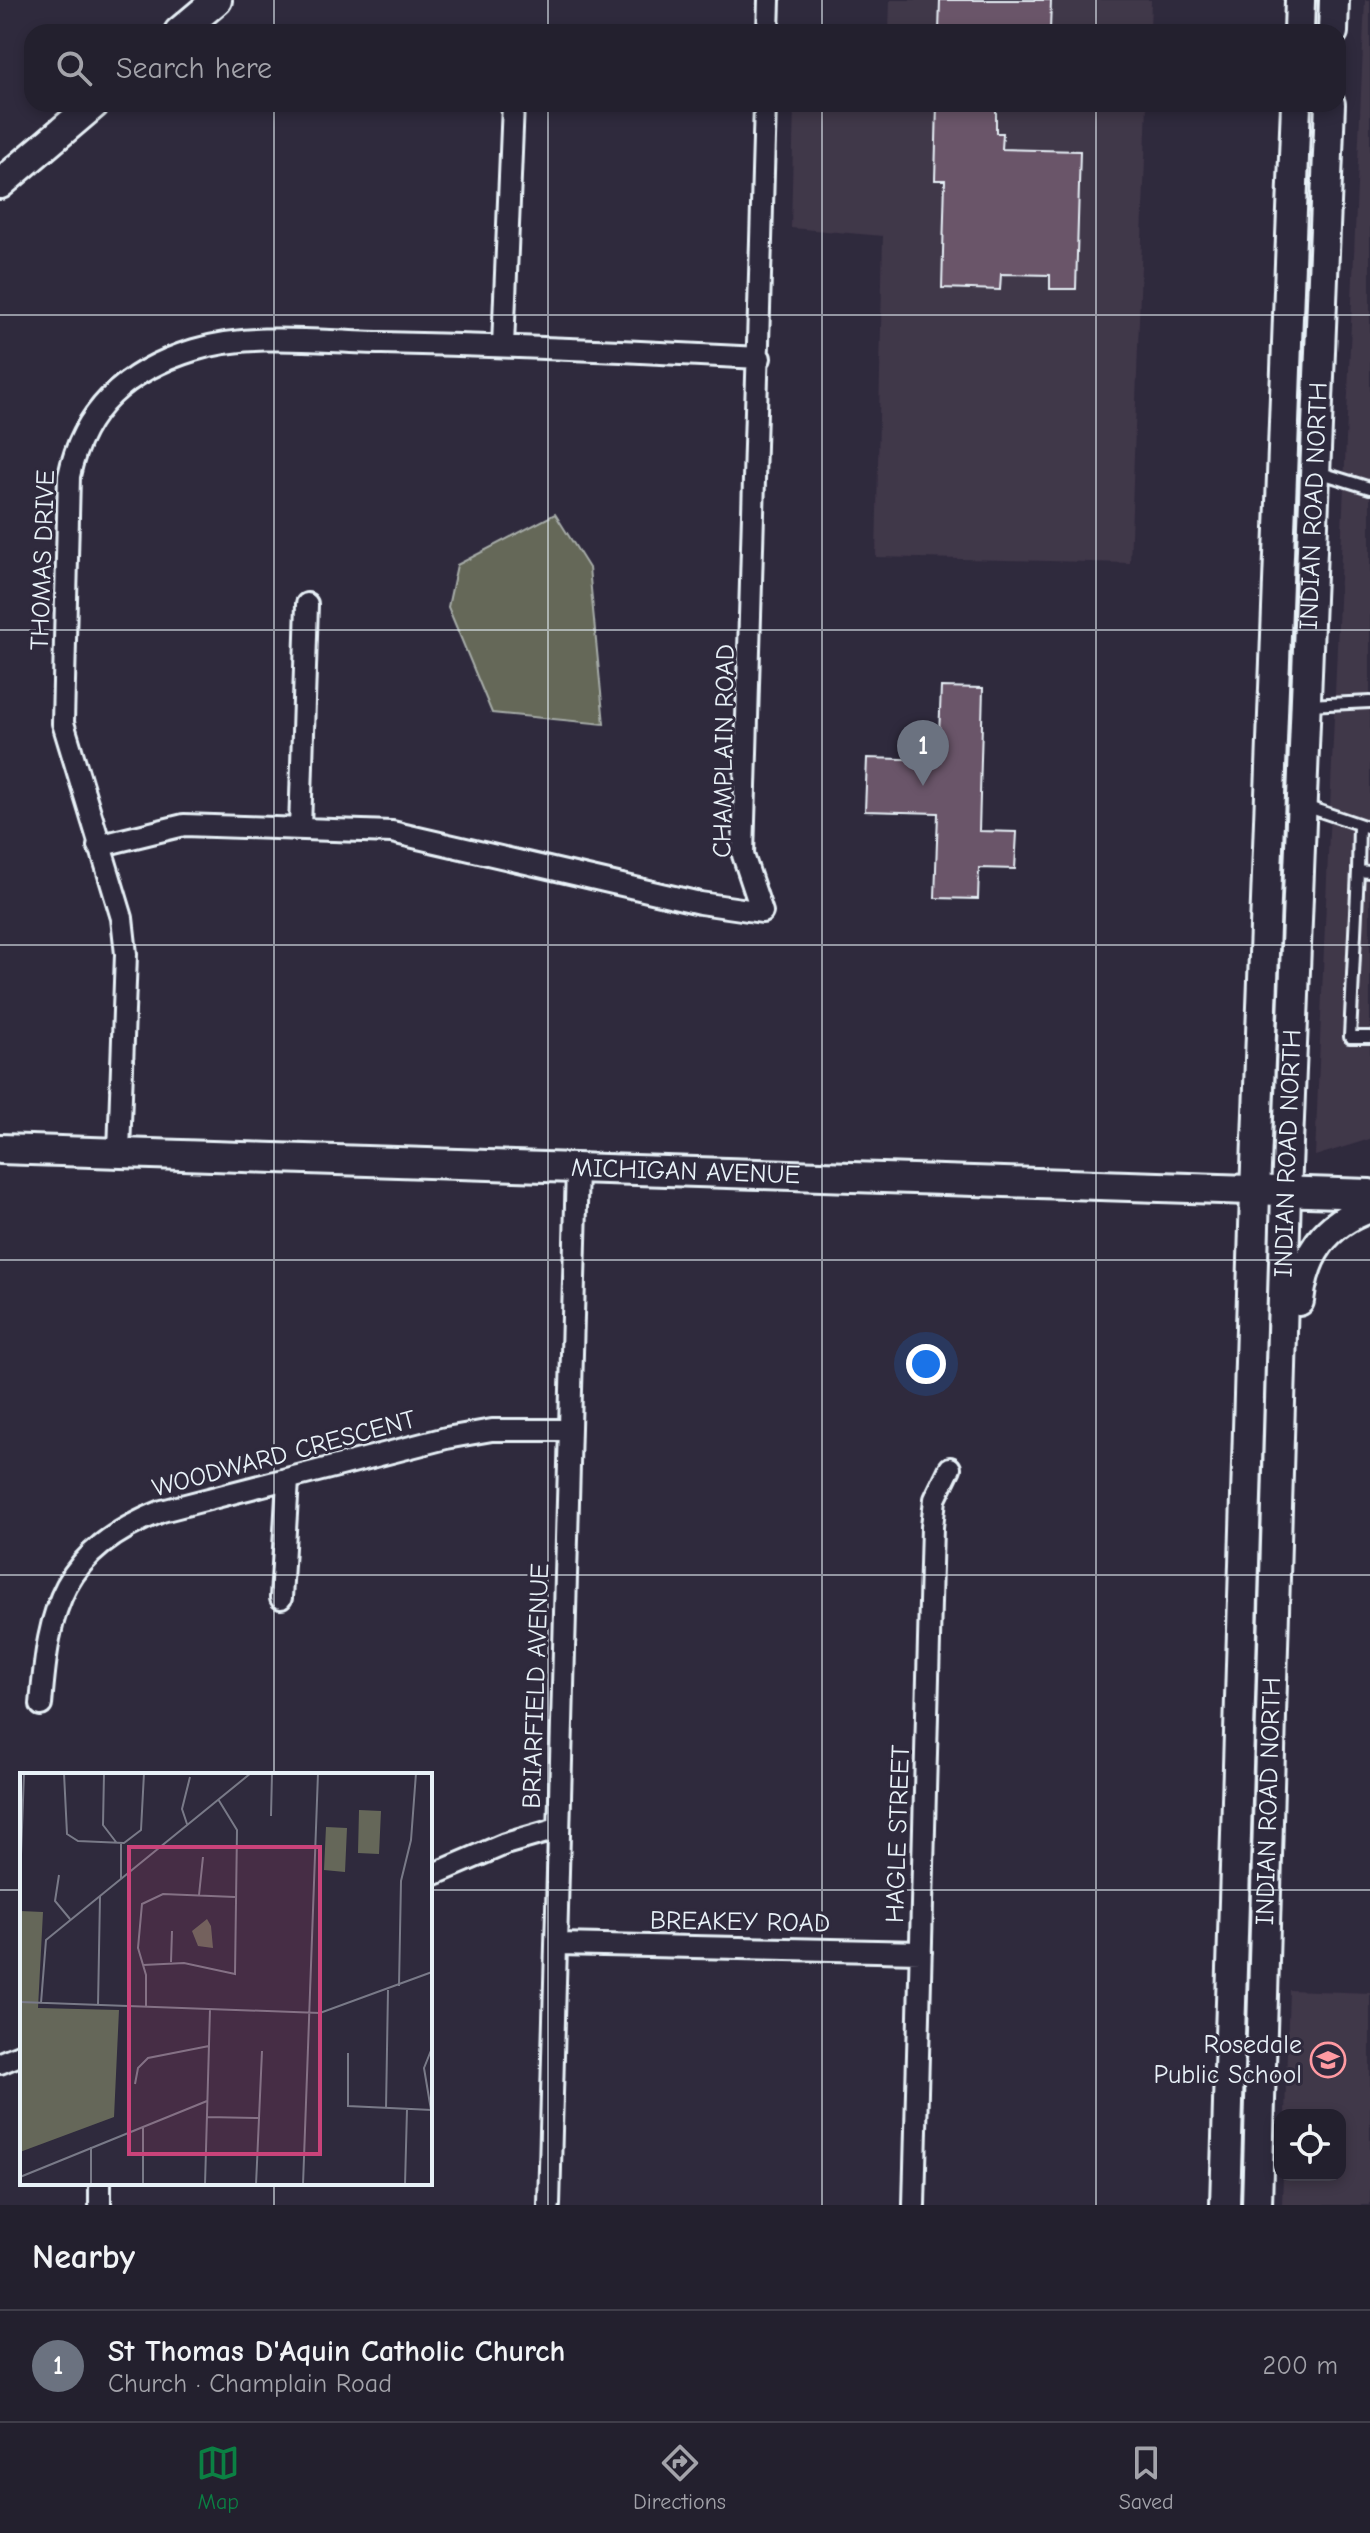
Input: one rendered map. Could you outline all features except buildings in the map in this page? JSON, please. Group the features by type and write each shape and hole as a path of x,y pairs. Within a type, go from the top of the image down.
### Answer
{"main road":[{"path":"188,24 217,0"},
{"path":"1299,24 1300,0"},
{"path":"1333,24 1334,0"},
{"path":"0,184 85,112"},
{"name":"INDIAN ROAD NORTH","path":"1225,2205 1255,1193 1296,112"},
{"name":"INDIAN ROAD NORTH","path":"1257,2205 1286,1193 1330,112"},
{"name":"MICHIGAN AVENUE","path":"0,1149 1255,1193 1370,1194"},
{"path":"1283,1380 1305,1265 1331,1228 1370,1208"}],"street":[{"path":"768,24 769,0"},
{"path":"503,346 513,112"},
{"name":"CHAMPLAIN ROAD","path":"98,846 184,825 412,834 700,903 762,912 743,855 765,112"},
{"name":"THOMAS DRIVE","path":"119,1152 126,954 122,918 63,723 69,476 76,444 92,413 118,390 159,363 195,350 241,340 503,346 760,358"},
{"path":"300,829 307,604"},
{"name":"BRIARFIELD AVENUE","path":"549,2205 577,1168"},
{"name":"WOODWARD CRESCENT","path":"41,1705 53,1610 85,1561 136,1521 162,1511 473,1433 569,1430"},
{"name":"HAGLE STREET","path":"914,2205 932,1527 935,1499 950,1468"},
{"path":"281,1598 288,1480"},
{"path":"432,1875 505,1844 557,1829"},
{"name":"BREAKEY ROAD","path":"558,1944 921,1952"},
{"path":"0,2063 20,2055"}],"lane":[{"path":"1315,471 1370,488"},
{"path":"1308,705 1370,702"},
{"path":"1304,805 1364,826 1364,872 1350,1037 1370,1037"}],"shaded area":[{"path":"890,0 1151,0 1150,24 889,24"},
{"path":"1365,0 1370,0 1370,1139 1315,1156"},
{"path":"794,112 1147,112 1130,563 876,557 883,236 791,228"},
{"name":"Rosedale Public School","path":"1289,1990 1370,1993 1370,2205 1282,2205 1283,2181 1346,2181 1346,2109 1285,2109"}],"green space":[{"path":"555,514 589,568 604,724 492,713 448,607 457,565"}],"place":[{"name":"St Thomas D'Aquin Catholic Church","path":"923,786"},
{"name":"Rosedale Public School","path":"1328,2060"}]}
